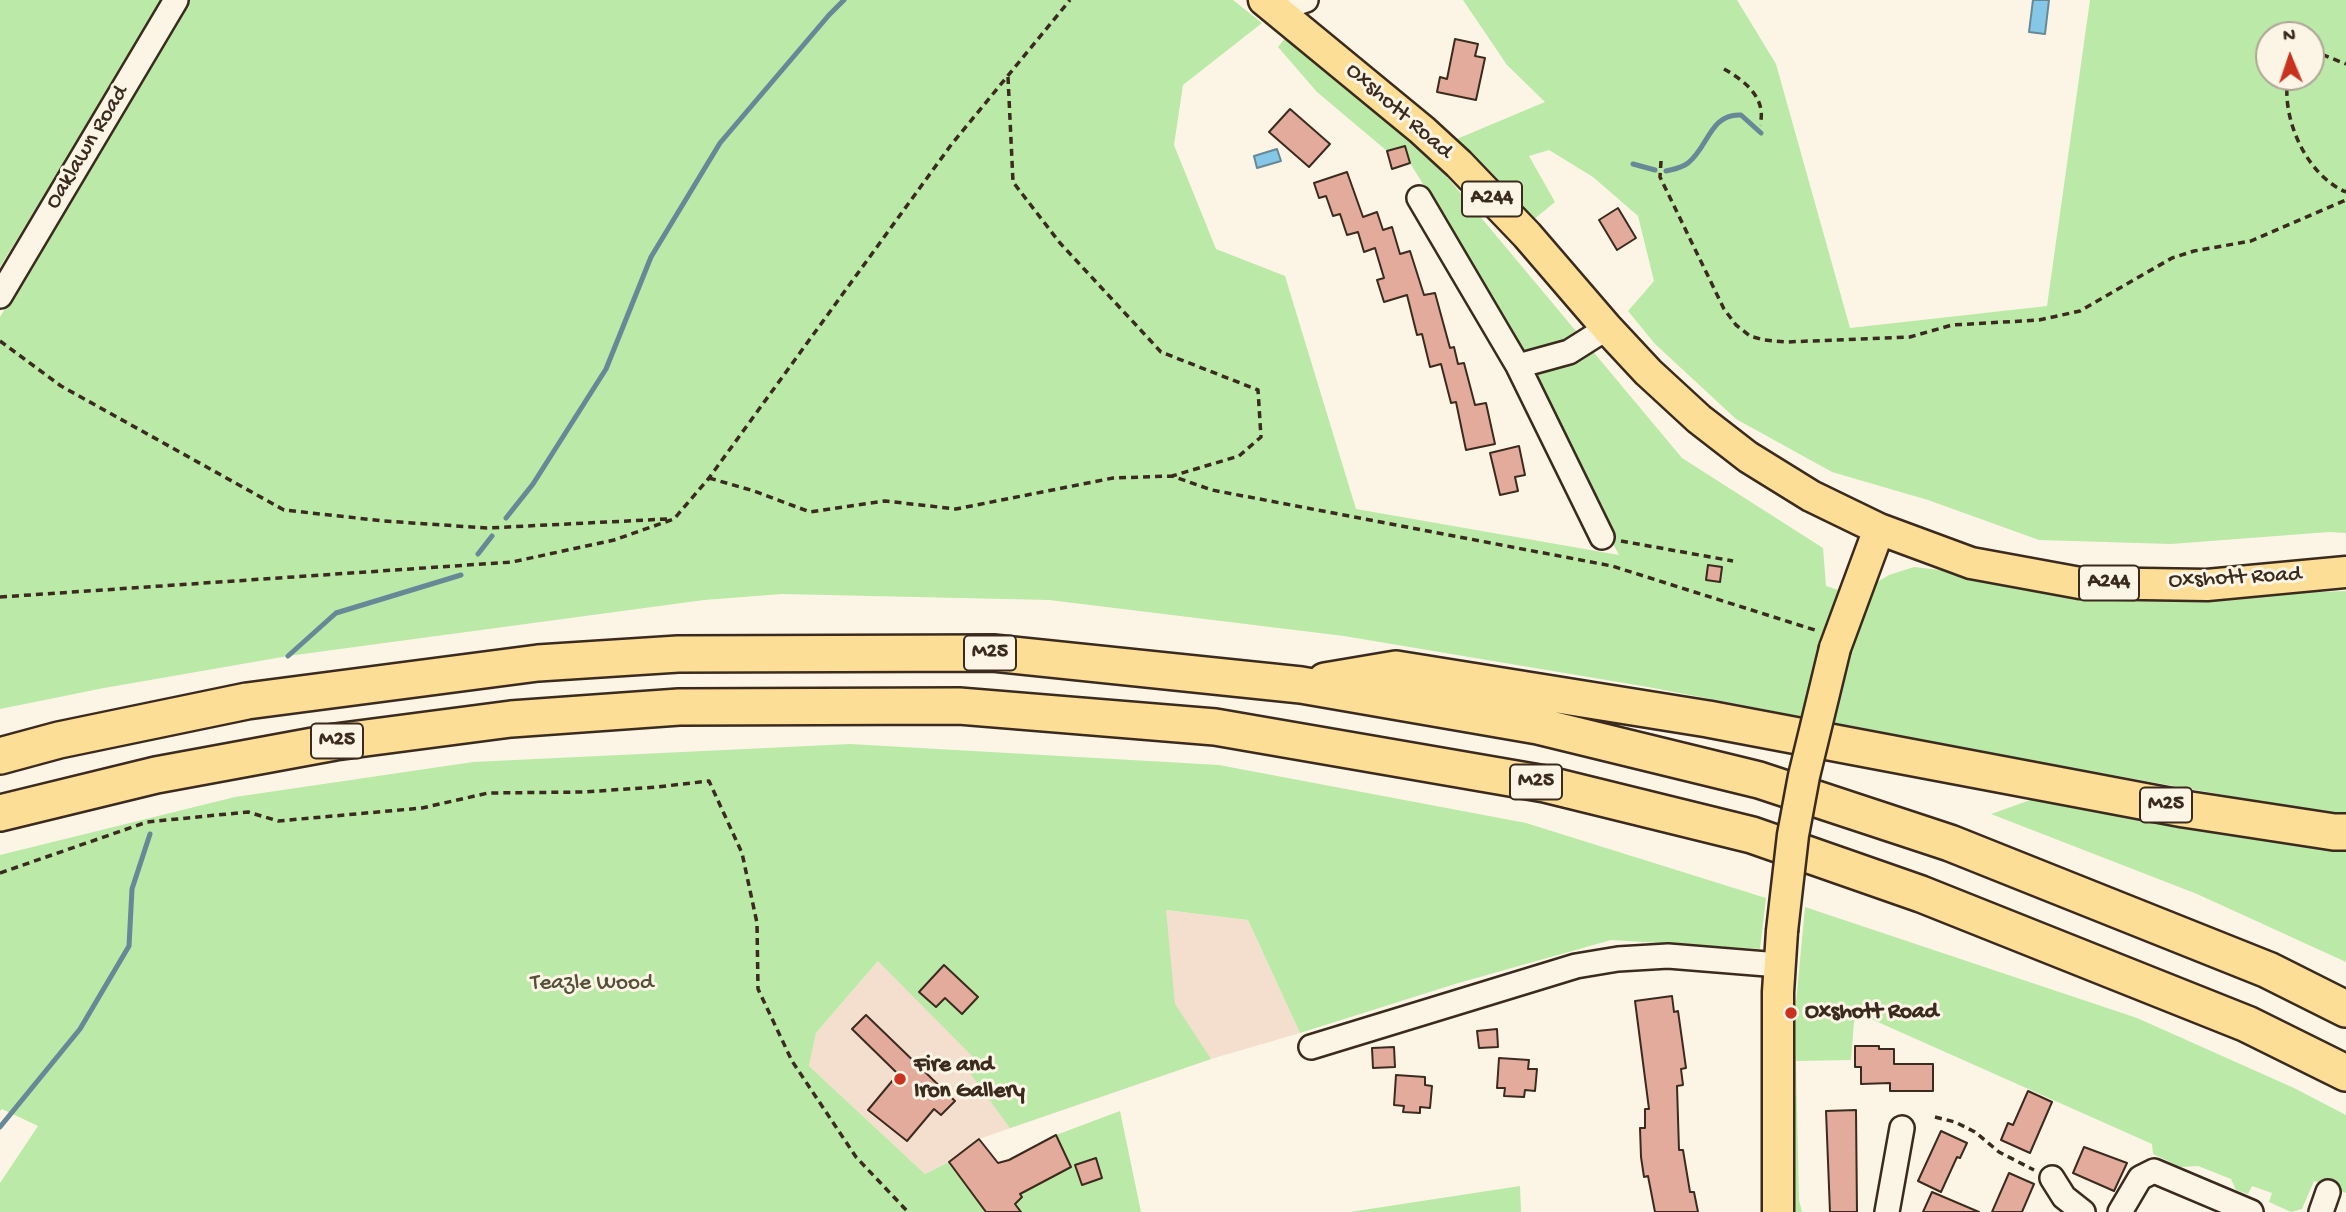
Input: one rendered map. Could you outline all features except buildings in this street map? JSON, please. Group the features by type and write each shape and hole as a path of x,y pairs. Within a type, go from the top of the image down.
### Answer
{"highway":[{"name":"M25","path":"0,757 58,740 247,701 538,663 678,654 993,653 1301,685 1538,726 1759,780 1950,843 2269,970 2346,1009"},
{"name":"M25","path":"1301,685 1396,669 1708,719 2184,809 2346,832"},
{"name":"M25","path":"0,813 156,775 335,742 511,719 679,707 959,706 1215,727 1545,784 1752,835 1921,894 2235,1019 2346,1073"}],"main road":[{"name":"Oxshott Road","path":"1270,5 1422,130 1459,164 1527,235 1648,372 1699,419 1748,457 1811,496 1879,529 1972,563 2080,583 2207,585 2346,572"},
{"path":"1778,1212 1779,965 1793,835 1836,642 1879,529"}],"street":[{"name":"Oaklawn Road","path":"0,296 176,0"},
{"path":"1270,5 1306,0"},
{"path":"1419,198 1518,366 1602,537"},
{"path":"1518,366 1569,352 1607,328"},
{"path":"1311,1046 1576,966 1668,956 1779,965"},
{"path":"1887,1212 1902,1128"},
{"path":"2120,1212 2140,1178 2154,1171 2251,1212"},
{"path":"2052,1178 2064,1197 2083,1212"}],"path":[{"path":"0,597 512,562 614,540 674,519 709,478 951,145 1070,0"},
{"path":"2325,56 2346,64"},
{"path":"1724,69 1754,91 1761,107 1760,125"},
{"path":"709,478 810,512 885,501 956,509 1113,478 1172,476 1239,456 1261,437 1258,390 1161,352 1060,243 1013,182 1008,75"},
{"path":"2286,91 2288,115 2298,140 2322,175 2346,192"},
{"path":"1661,161 1660,177 1724,309 1736,325 1750,336 1786,342 1910,337 1952,325 2020,322 2066,315 2093,304 2172,258 2194,251 2251,241 2346,200"},
{"path":"0,341 61,386 284,510 384,521 487,528 674,519"},
{"path":"1172,476 1212,490 1612,566 1836,642"},
{"path":"1602,537 1733,561"},
{"path":"0,873 147,822 248,812 278,821 422,808 488,793 583,792 709,781 742,853 757,923 758,989 792,1061 856,1157 908,1212"},
{"path":"1936,1116 1975,1132 2010,1158 2052,1178"}],"shaded area":[{"path":"1084,900 1248,920 1300,1033 1211,1059 979,1139 949,1162 925,1174 809,1066 816,1033 878,961"}],"green space":[{"path":"0,0 1233,0 1262,23 1183,85 1174,145 1216,249 1285,276 1356,509 1619,555 1431,197 1410,163 1405,146 1387,151 1317,92 1278,47 1286,37 1448,178 1682,458 1823,548 1826,586 1863,598 1874,584 1889,575 1914,567 1949,571 2020,586 2198,597 2346,591 2346,813 2320,812 2039,762 1648,687 1344,636 1049,600 782,594 704,600 288,656 0,709 0,317 153,63 133,50 0,267"},
{"path":"1463,0 1737,0 1776,64 1850,328 2047,306 2090,0 2346,0 2346,533 2171,544 2039,540 1928,500 1832,472 1736,419 1655,344 1628,311 1654,281 1638,216 1593,177 1549,150 1529,156 1555,202 1533,220 1452,141 1545,102 1507,65"},
{"name":"Teazle Wood","path":"850,744 1219,765 1526,823 1766,898 1760,949 1611,940 1455,984 1300,1033 1248,920 1166,910 1175,1004 1211,1059 1010,1128 964,1065 972,1056 878,961 816,1033 809,1066 925,1174 949,1162 986,1212 0,1212 0,1183 38,1126 2,1109 0,1111 0,855 235,797 473,762"},
{"path":"2036,798 2346,845 2346,962 2197,894 1991,814"},
{"path":"1805,907 2137,1018 2294,1088 2346,1115 2346,1193 2314,1181 2302,1209 2291,1212 2269,1202 2272,1193 2252,1186 2248,1194 2236,1190 2231,1179 2198,1166 2181,1167 2153,1154 2152,1144 1862,1015 1854,1022 1851,1060 1796,1061 1799,1200 1802,1212 1791,1212 1791,1056"},
{"path":"1120,1111 1141,1212 1021,1212 1015,1204 1022,1197 1012,1183 1024,1192 1071,1167 1056,1135"},
{"path":"1520,1186 1521,1212 1350,1212"}],"water":[{"path":"2033,0 2049,0 2045,34 2029,32"},
{"path":"1277,149 1281,161 1257,168 1254,156"}],"waterway":[{"path":"506,518 533,484 606,369 651,257 720,143 844,0"},
{"path":"1666,171 1688,163 1716,125 1731,116 1741,115 1761,133"},
{"path":"1633,164 1655,170"},
{"path":"478,554 492,536"},
{"path":"288,656 336,613 461,575"},
{"path":"0,1127 80,1029 129,946 132,889 150,834"}],"place":[{"name":"Oxshott Road","path":"1791,1013"},
{"name":"Fire and Iron Gallery","path":"900,1079"}]}
